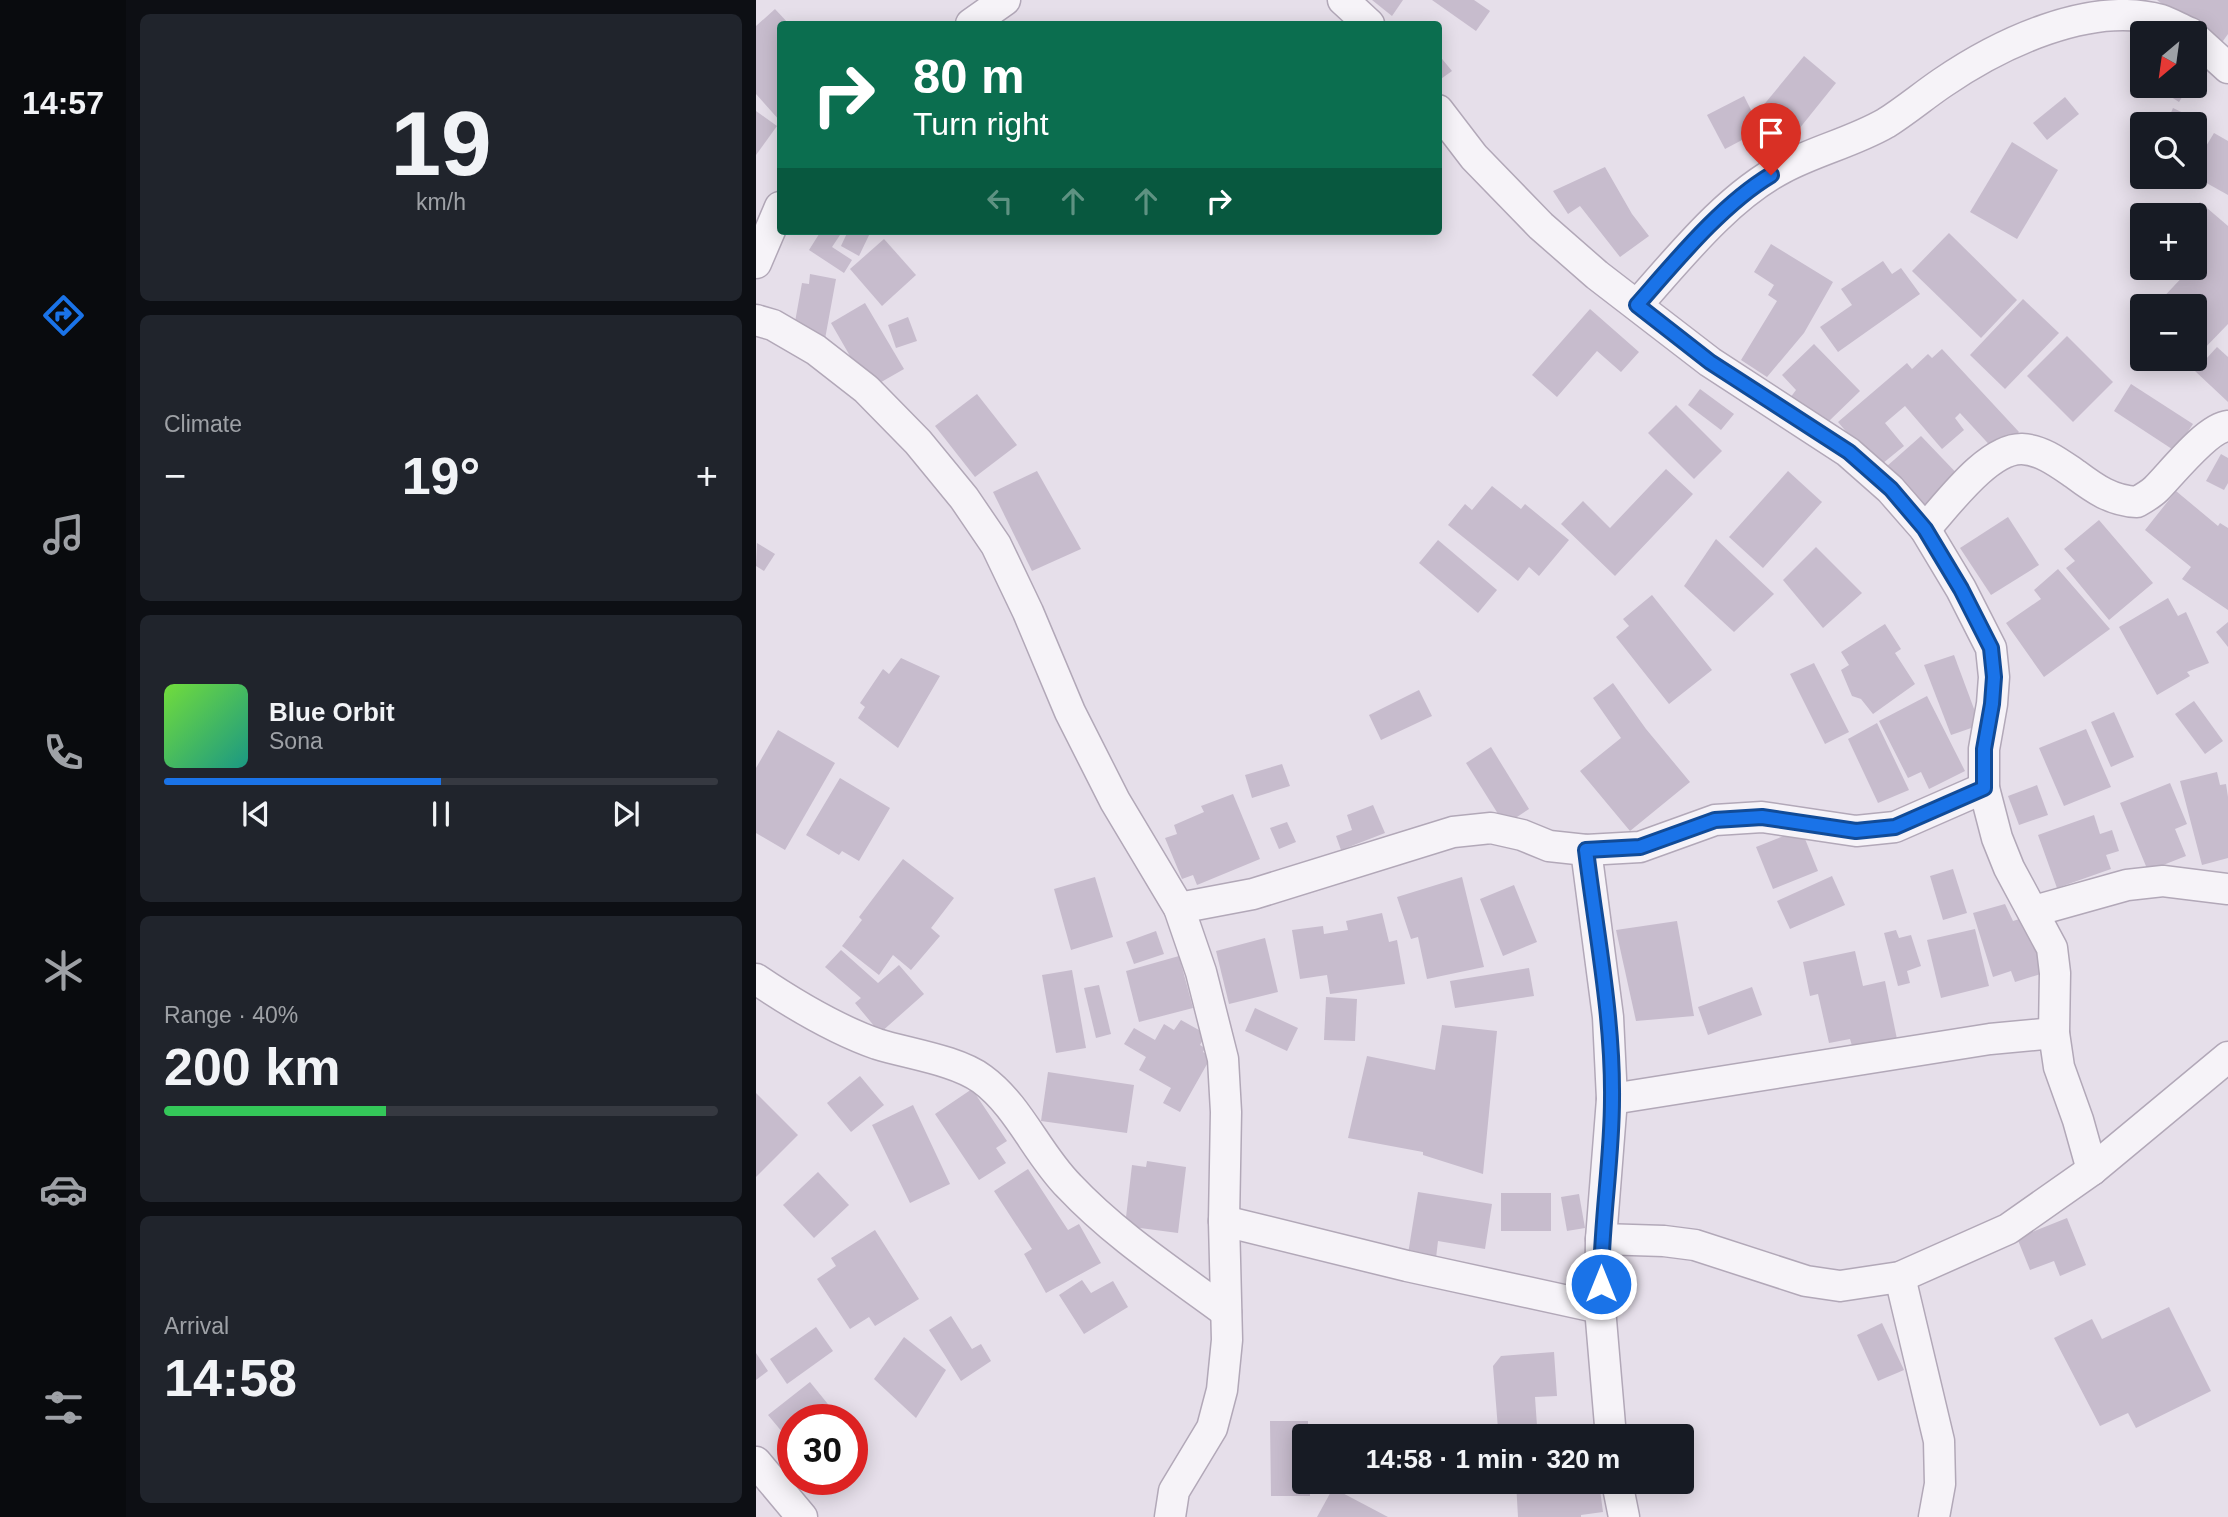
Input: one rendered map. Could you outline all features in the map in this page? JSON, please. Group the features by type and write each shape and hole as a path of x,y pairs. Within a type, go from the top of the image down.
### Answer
{"street":[{"path":"975,21 1005,0"},
{"path":"1343,0 1366,21"},
{"path":"1637,305 1691,245 1757,183 1784,167 1853,140 1887,122 1944,81 2007,45 2058,24 2095,16 2128,14 2162,21"},
{"path":"2207,47 2228,68"},
{"path":"1442,115 1474,157 1541,226 1710,362 1849,452 1891,489 1925,529 1961,589 1991,648 1994,677 1984,749 1984,788 1997,838 2009,868 2052,948 2055,973 2054,1033 2059,1068 2092,1170"},
{"path":"756,263 777,214"},
{"path":"756,320 772,325 816,350 866,389 918,442 964,498 996,545 1028,612 1070,712 1115,802 1179,908 1204,982 1223,1059 1226,1112 1224,1221 1227,1340 1222,1390 1212,1428 1174,1491 1170,1517"},
{"path":"1925,529 1972,477 2004,452 2023,449 2051,457 2109,497 2137,502 2154,492 2187,455 2209,436 2228,426"},
{"path":"1179,908 1253,894 1453,832 1491,828 1522,835 1549,846 1586,850 1640,847 1715,820 1762,817 1856,831 1895,827 1984,788"},
{"path":"1586,850 1608,1017 1612,1099 1601,1239 1601,1308 1610,1424"},
{"path":"2034,911 2127,885 2163,881 2228,889"},
{"path":"756,979 830,1024 874,1043 955,1066 981,1078 1002,1097 1067,1185 1122,1237 1226,1312"},
{"path":"1612,1099 1990,1038 2054,1033"},
{"path":"1601,1239 1652,1240 1695,1245 1806,1281 1840,1286 1900,1277 2008,1229 2092,1170 2228,1057"},
{"path":"1224,1221 1407,1266 1601,1308"},
{"path":"1900,1277 1940,1441 1940,1484 1934,1517"},
{"path":"756,1462 802,1517"},
{"path":"1619,1494 1624,1517"}],"building":[{"path":"1372,0 1403,0 1392,16"},
{"path":"1432,0 1474,0 1490,11 1476,31"},
{"path":"2157,0 2228,0 2228,34 2218,48 2207,39 2207,21 2184,21"},
{"path":"775,9 786,21 777,21 777,118 756,94 756,26"},
{"path":"1804,56 1836,83 1795,134 1762,107"},
{"path":"1442,59 1452,71 1442,78"},
{"path":"1744,96 1761,130 1725,149 1707,115"},
{"path":"2065,97 2079,114 2047,140 2033,123"},
{"path":"756,111 777,126 756,155"},
{"path":"2214,133 2228,141 2228,195 2207,183 2207,145"},
{"path":"2012,142 2058,170 2017,239 1970,212"},
{"path":"1605,167 1632,214 1649,236 1620,257 1580,206 1568,214 1553,191"},
{"path":"2207,208 2228,226 2228,324 2207,346 2207,294 2166,294 2180,280 2207,280"},
{"path":"1949,233 2017,300 1981,338 1912,271"},
{"path":"818,235 840,235 832,247 852,260 844,273 809,250"},
{"path":"846,235 869,235 859,256 841,246"},
{"path":"884,239 916,275 882,306 850,269"},
{"path":"1771,244 1833,282 1804,333 1767,377 1741,360 1777,301 1768,295 1774,285 1754,272"},
{"path":"1883,261 1892,274 1901,268 1920,294 1838,352 1820,327 1852,305 1841,289"},
{"path":"810,274 836,279 825,339 793,333 802,283 809,284"},
{"path":"2023,299 2059,333 2005,389 1970,355"},
{"path":"865,303 904,369 869,389 831,323"},
{"path":"1590,309 1639,352 1621,372 1597,351 1557,397 1532,375"},
{"path":"908,317 917,341 896,348 888,325"},
{"path":"2067,336 2113,382 2073,422 2027,376"},
{"path":"1814,344 1860,391 1827,423 1787,402 1796,390 1782,375"},
{"path":"2217,347 2228,357 2228,402 2195,371 2207,371 2207,358"},
{"path":"1942,349 2019,432 1997,453 1960,413 1955,418 1964,430 1942,449 1905,406 1885,423 1904,446 1877,468 1838,422 1907,363 1912,369 1928,354 1932,358"},
{"path":"2131,384 2193,424 2175,451 2114,411"},
{"path":"1700,389 1734,414 1721,430 1688,405"},
{"path":"977,394 1017,445 975,477 935,426"},
{"path":"1676,405 1722,451 1694,479 1648,433"},
{"path":"1921,436 1964,481 1930,513 1886,467"},
{"path":"2221,454 2228,458 2228,483 2224,490 2206,481"},
{"path":"1666,469 1693,494 1615,576 1561,524 1583,501 1610,528"},
{"path":"1037,471 1081,549 1032,571 993,492"},
{"path":"1788,471 1822,502 1763,568 1729,537"},
{"path":"1492,486 1521,509 1525,504 1569,540 1539,576 1529,567 1518,581 1448,525 1465,504 1472,510"},
{"path":"2176,491 2218,526 2220,523 2228,528 2228,610 2182,579 2191,567 2145,530"},
{"path":"2008,517 2039,565 1991,595 1960,548"},
{"path":"2099,520 2153,583 2109,620 2066,568 2075,561 2064,549"},
{"path":"1716,539 1774,594 1734,632 1684,586"},
{"path":"1438,540 1497,590 1478,613 1419,563"},
{"path":"757,543 775,554 764,571 756,566"},
{"path":"1816,547 1862,593 1823,628 1783,580"},
{"path":"2058,569 2110,629 2044,677 2006,623 2041,599 2034,590"},
{"path":"1652,595 1712,670 1669,704 1616,637 1629,626 1623,619"},
{"path":"2168,598 2178,616 2186,612 2209,663 2187,672 2190,676 2157,695 2119,627"},
{"path":"2228,622 2228,647 2216,632"},
{"path":"1885,624 1901,649 1895,653 1915,684 1873,714 1861,699 1852,696 1841,670 1849,665 1841,652"},
{"path":"1954,655 1980,725 1951,735 1924,665"},
{"path":"901,658 940,676 898,748 858,718 865,707 860,703 883,669 889,674"},
{"path":"1814,663 1849,732 1825,744 1790,674"},
{"path":"1613,683 1646,729 1690,782 1630,831 1580,771 1621,738 1593,698"},
{"path":"1419,690 1432,716 1381,740 1369,715"},
{"path":"1927,696 1965,771 1929,789 1921,772 1908,778 1879,721"},
{"path":"2194,701 2223,741 2205,754 2175,714"},
{"path":"2114,712 2134,757 2111,767 2091,722"},
{"path":"1877,723 1909,790 1878,803 1848,739"},
{"path":"2086,729 2111,787 2064,806 2039,748"},
{"path":"778,730 835,763 785,850 756,833 756,768"},
{"path":"1491,747 1529,809 1505,825 1466,763"},
{"path":"1282,764 1290,786 1252,798 1245,775"},
{"path":"2217,772 2220,785 2226,784 2228,797 2228,858 2202,865 2180,781"},
{"path":"840,778 890,808 859,861 842,851 839,855 806,835"},
{"path":"2170,783 2187,824 2175,829 2186,856 2148,871 2120,803"},
{"path":"2037,785 2048,815 2019,825 2008,796"},
{"path":"1233,794 1260,859 1197,885 1193,875 1182,879 1165,838 1177,834 1174,825 1204,812 1201,806"},
{"path":"1373,805 1385,833 1341,850 1336,836 1352,830 1347,815"},
{"path":"2094,815 2100,834 2112,830 2119,851 2106,855 2111,869 2057,888 2038,835"},
{"path":"1287,822 1296,842 1279,849 1270,828"},
{"path":"1801,829 1818,871 1773,889 1756,847"},
{"path":"903,859 954,898 931,928 940,936 911,970 893,955 879,975 842,946 862,920 859,917"},
{"path":"1953,869 1967,913 1943,920 1930,876"},
{"path":"1832,876 1845,905 1790,929 1777,901"},
{"path":"1095,877 1113,937 1071,950 1054,889"},
{"path":"1462,877 1484,967 1427,979 1418,937 1411,939 1397,897"},
{"path":"1514,885 1537,942 1503,956 1480,899"},
{"path":"2005,904 2013,921 2026,917 2047,972 2015,982 2011,971 1993,977 1973,913"},
{"path":"1382,913 1389,942 1397,940 1405,984 1330,994 1327,975 1300,979 1292,930 1323,926 1324,934 1348,930 1346,921"},
{"path":"1677,921 1694,1016 1636,1021 1616,930"},
{"path":"1975,929 1989,986 1941,998 1927,940"},
{"path":"1896,930 1899,938 1911,935 1921,966 1907,971 1910,983 1898,986 1884,933"},
{"path":"1156,931 1164,954 1134,964 1126,942"},
{"path":"1265,938 1278,992 1229,1004 1216,951"},
{"path":"841,950 878,983 899,965 924,994 880,1033 855,1003 861,998 825,967"},
{"path":"1855,951 1863,986 1885,981 1897,1039 1853,1049 1850,1039 1829,1043 1818,994 1810,996 1803,962"},
{"path":"1179,956 1193,1008 1139,1022 1126,971"},
{"path":"1529,968 1534,996 1455,1008 1450,981"},
{"path":"1072,970 1086,1048 1056,1053 1042,975"},
{"path":"1099,985 1111,1034 1096,1038 1084,988"},
{"path":"1752,987 1762,1015 1708,1035 1698,1007"},
{"path":"1326,997 1357,999 1355,1041 1324,1040"},
{"path":"1255,1008 1298,1028 1287,1051 1245,1031"},
{"path":"1181,1020 1206,1034 1200,1045 1205,1048 1203,1052 1211,1057 1180,1112 1163,1103 1171,1088 1139,1070 1146,1057 1124,1044 1134,1028 1155,1040 1164,1024 1174,1030"},
{"path":"1442,1025 1497,1031 1483,1174 1423,1155 1423,1152 1348,1138 1367,1056 1435,1070"},
{"path":"1048,1072 1134,1085 1127,1133 1041,1121"},
{"path":"860,1076 884,1105 851,1132 827,1103"},
{"path":"972,1089 1007,1141 996,1148 1006,1163 979,1180 935,1114"},
{"path":"756,1093 798,1135 756,1177"},
{"path":"913,1105 950,1184 910,1203 872,1125"},
{"path":"1147,1161 1186,1167 1178,1233 1125,1226 1132,1165 1146,1167"},
{"path":"1028,1169 1068,1230 1079,1224 1101,1263 1046,1293 1024,1254 1032,1249 994,1191"},
{"path":"818,1172 849,1205 814,1238 783,1205"},
{"path":"1418,1192 1492,1204 1485,1249 1438,1241 1436,1258 1408,1254"},
{"path":"1501,1193 1551,1193 1551,1231 1501,1231"},
{"path":"1579,1194 1585,1228 1567,1231 1561,1197"},
{"path":"2067,1218 2086,1265 2060,1276 2054,1261 2030,1270 2017,1238"},
{"path":"875,1230 919,1299 875,1326 869,1317 850,1329 817,1279 836,1266 831,1258"},
{"path":"1082,1280 1091,1293 1113,1281 1128,1307 1084,1334 1059,1295"},
{"path":"2169,1307 2211,1391 2136,1428 2128,1413 2100,1426 2054,1338 2092,1319 2102,1339"},
{"path":"951,1316 972,1349 981,1344 991,1361 961,1381 929,1330"},
{"path":"1882,1323 1904,1370 1878,1381 1857,1335"},
{"path":"816,1327 833,1351 787,1384 770,1359"},
{"path":"904,1337 946,1370 916,1418 874,1379"},
{"path":"1554,1352 1557,1396 1535,1397 1537,1424 1498,1424 1493,1366 1501,1356"},
{"path":"756,1353 768,1371 756,1380"},
{"path":"810,1382 828,1404 782,1404"},
{"path":"777,1408 777,1426 768,1415"},
{"path":"1270,1421 1308,1421 1308,1424 1292,1424 1292,1494 1310,1496 1271,1496"},
{"path":"1330,1494 1344,1494 1388,1517 1317,1517"},
{"path":"1517,1494 1601,1494 1603,1512 1581,1517 1518,1517"}],"route":[{"path":"1601,1284 1601,1239 1612,1099 1608,1017 1586,850 1640,847 1715,820 1762,817 1856,831 1895,827 1984,788 1984,749 1994,677 1991,648 1961,589 1925,529 1891,489 1849,452 1793,413 1710,362 1637,305 1691,245 1731,206 1757,183 1771,175"}]}
